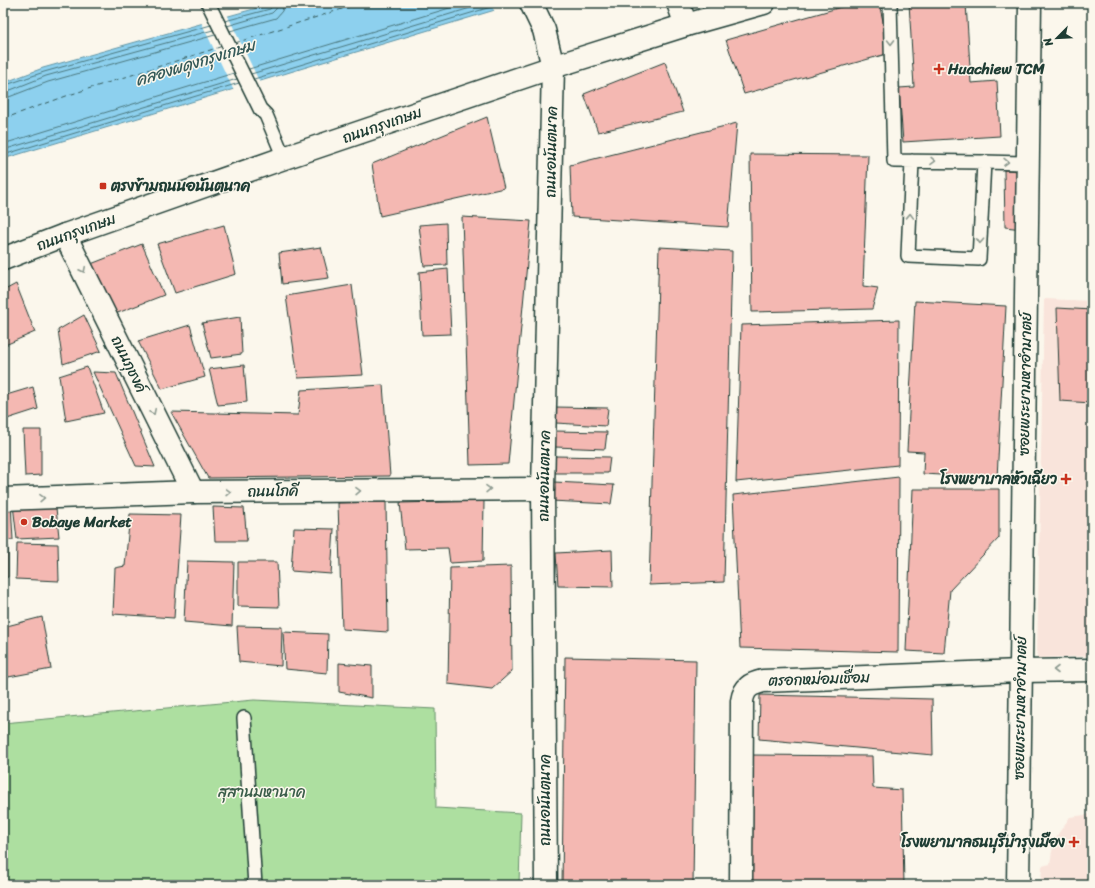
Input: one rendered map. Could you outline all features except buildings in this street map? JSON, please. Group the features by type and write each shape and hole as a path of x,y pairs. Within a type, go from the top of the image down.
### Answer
{"street":[{"name":"ถนนอนันตนาค","path":"531,3 544,30 554,67 543,489 546,885"},
{"path":"678,3 686,25"},
{"name":"ถนนกรุงเกษม","path":"3,259 65,235 284,158 554,67 686,25 764,3"},
{"name":"ซอยพระยามหาอำมาตย์","path":"1018,885 1030,3"},
{"name":"ถนนภุชงค์","path":"65,235 193,492"},
{"name":"ถนนโภคี","path":"3,499 193,492 543,489"},
{"name":"ตรอกหม่อมเชื่อม","path":"741,885 742,701 743,694 749,686 763,681 1020,671 1092,670"}],"lane":[{"path":"208,3 260,109 266,115 284,158"},
{"path":"890,3 894,161 1028,162"},
{"path":"912,161 908,256 979,259 984,162"},
{"path":"244,718 255,885"}],"shaded area":[{"name":"โรงพยาบาลหัวเฉียว","path":"1044,299 1092,301 1092,656 1037,658"},
{"name":"โรงพยาบาลธนบุรีบำรุงเมือง","path":"1092,814 1092,885 1041,885 1042,866 1050,864 1052,851 1058,834 1070,817"}],"green space":[{"name":"สุสานมหานาค","path":"254,700 435,709 436,808 521,813 519,885 3,885 3,723"}],"water":[{"name":"คลองผดุงกรุงเกษม","path":"275,3 518,3 3,159 3,83 43,68"}],"pier":[{"path":"490,3 520,3 518,5 495,12"},
{"path":"227,14 260,83 234,91 201,22"}],"ferry route":[{"path":"235,43 361,3"},
{"path":"3,119 69,95 223,46"}],"place":[{"name":"Huachiew TCM","path":"939,69"},
{"name":"ตรงข้ามถนนอนันตนาค","path":"103,186"},
{"name":"โรงพยาบาลหัวเฉียว","path":"1066,479"},
{"name":"Bobaye Market","path":"24,522"},
{"name":"โรงพยาบาลธนบุรีบำรุงเมือง","path":"1074,842"}]}
